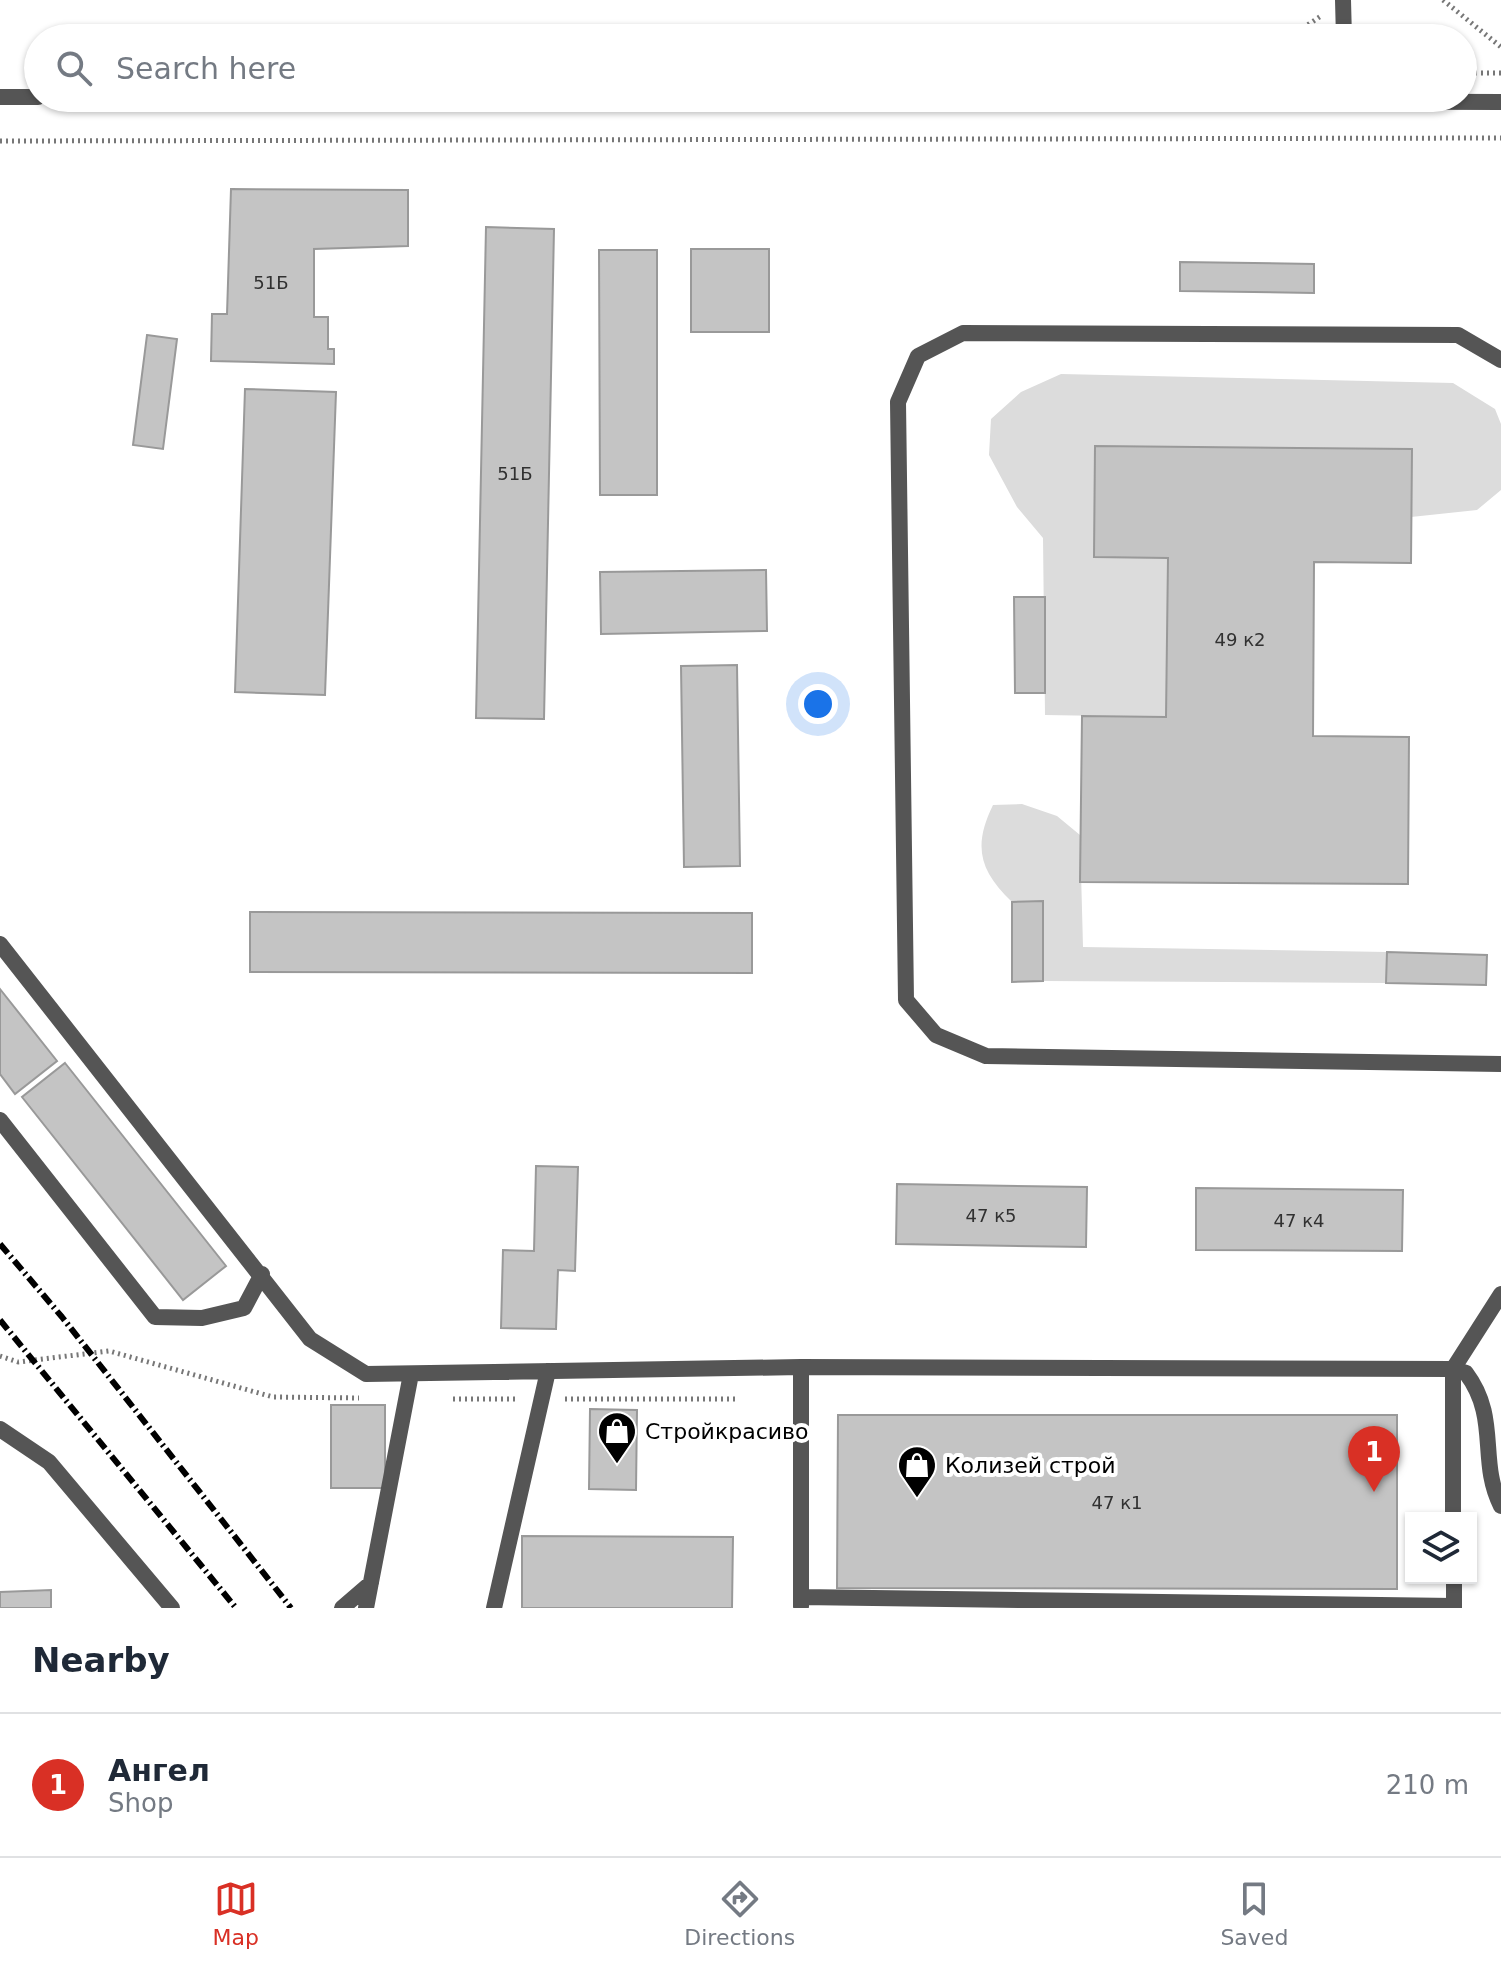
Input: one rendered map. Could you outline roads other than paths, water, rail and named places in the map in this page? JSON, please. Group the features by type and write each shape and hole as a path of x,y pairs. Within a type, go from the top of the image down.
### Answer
{"street":[{"path":"1343,1 1344,24"},
{"path":"0,97 24,97"},
{"path":"1477,102 1501,102"},
{"path":"1501,360 1458,335 963,333 918,356 898,402 906,1000 936,1035 986,1056 1501,1064"},
{"path":"0,944 310,1339 366,1374 801,1367 1453,1369 1466,1373 1486,1411 1493,1490 1501,1506"},
{"path":"0,1120 155,1317 202,1318 244,1308 262,1274"},
{"path":"1453,1512 1453,1369 1497,1301"},
{"path":"801,1367 801,1603 1454,1607 1454,1584"},
{"path":"494,1608 548,1371"},
{"path":"366,1608 411,1374"},
{"path":"0,1429 49,1462 172,1608"},
{"path":"342,1608 371,1583"}],"railway":[{"path":"0,1244 62,1317 291,1608"},
{"path":"0,1320 236,1608"}],"place":[{"name":"Стройкрасиво","path":"617,1465"},
{"name":"Ангел","path":"1374,1492"},
{"name":"Колизей строй","path":"917,1499"}]}
